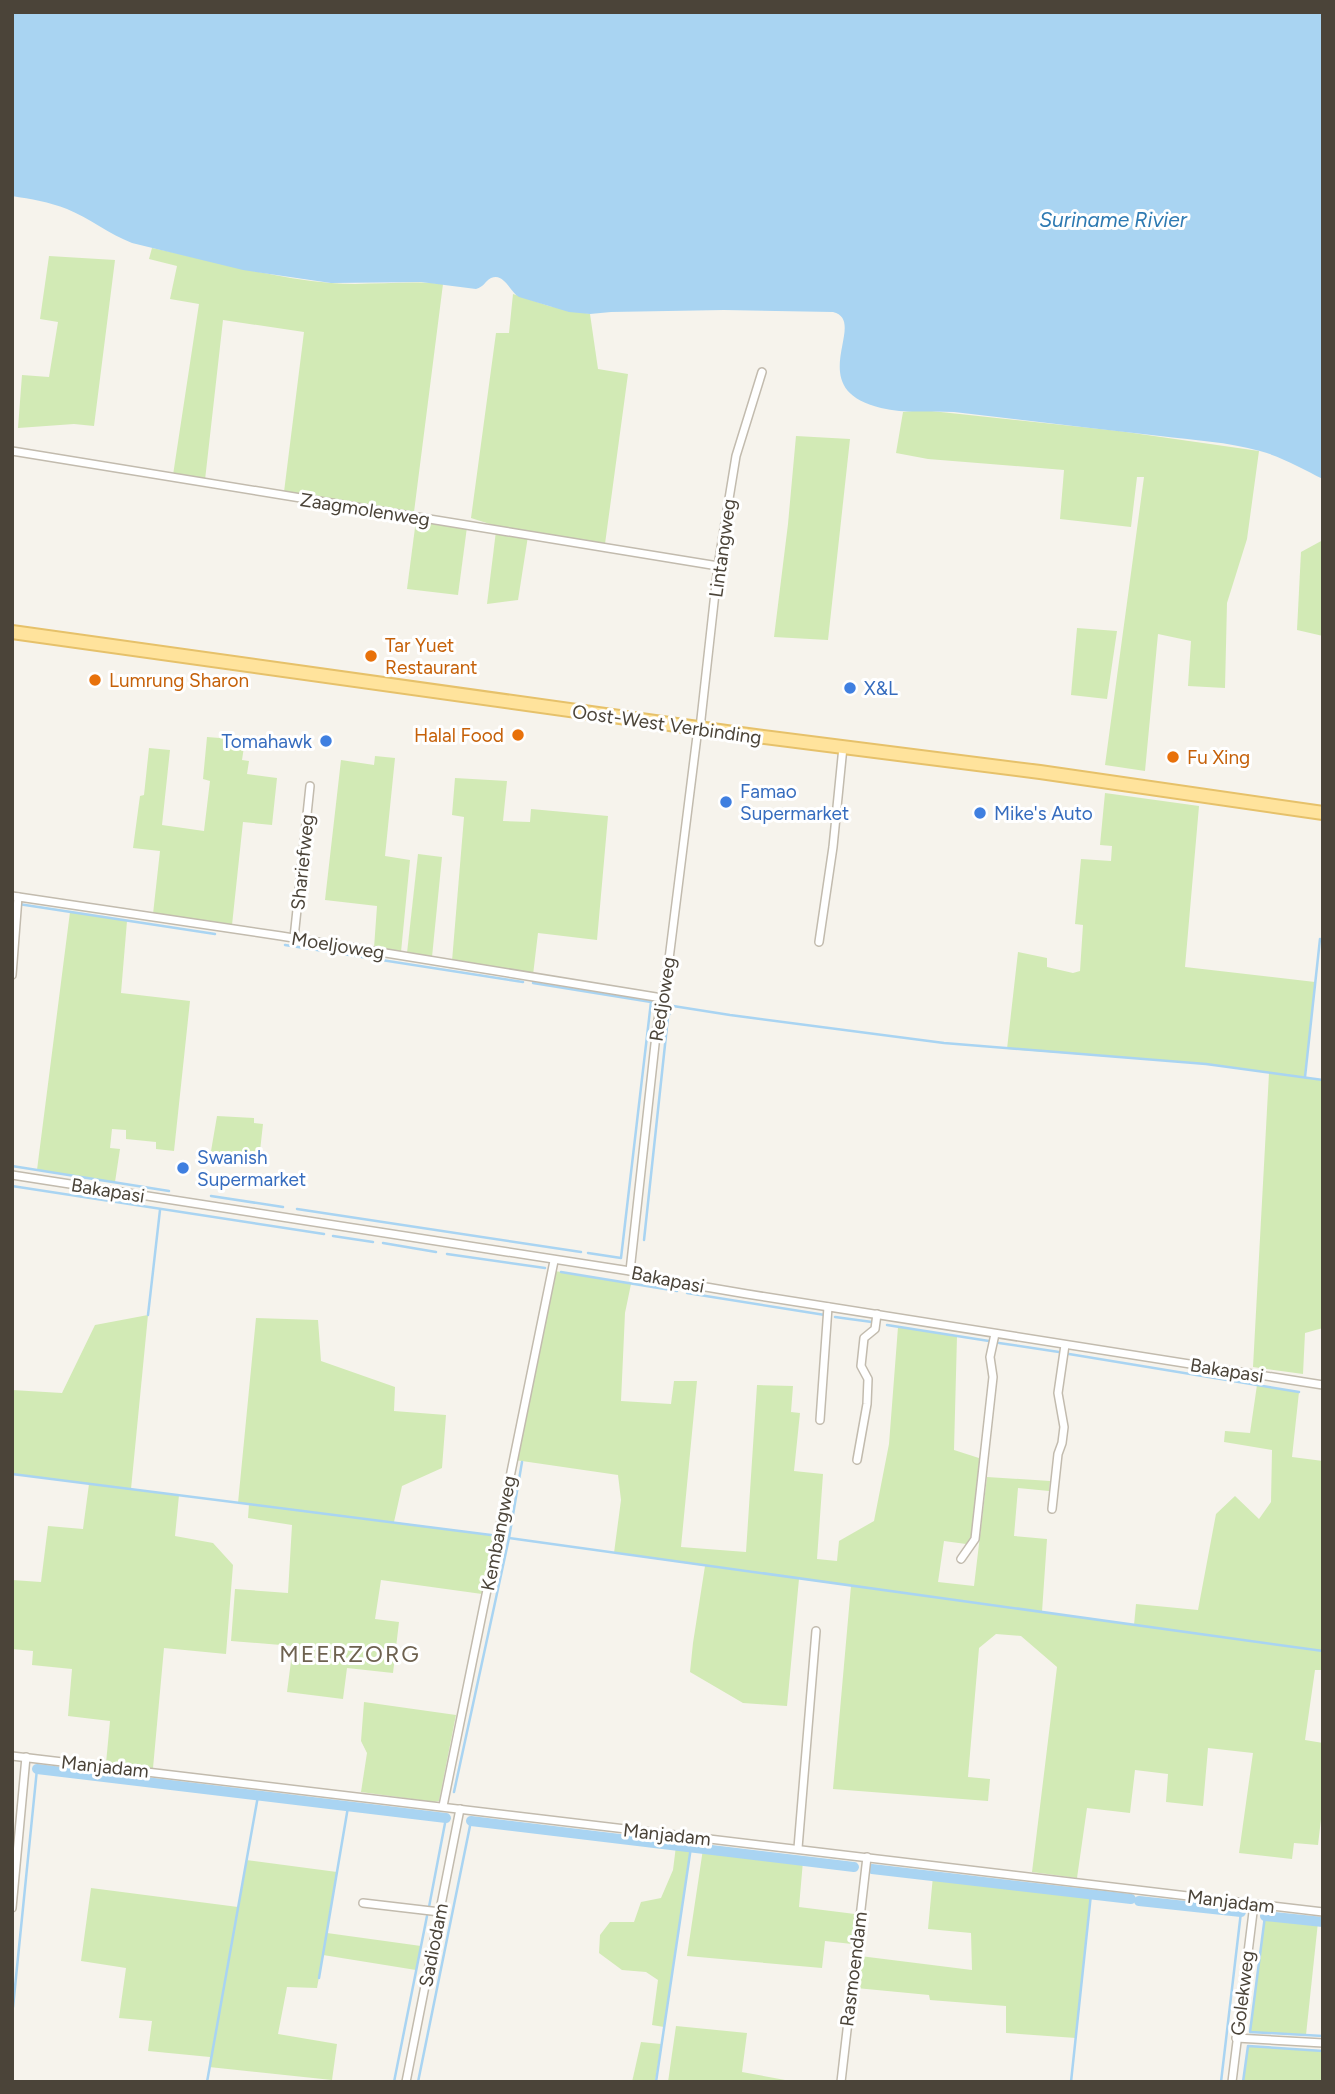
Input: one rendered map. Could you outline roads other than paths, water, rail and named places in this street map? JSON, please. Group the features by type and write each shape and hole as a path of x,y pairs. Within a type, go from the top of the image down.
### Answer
{"main road":[{"name":"Oost-West Verbinding","path":"12,632 1323,813"}],"street":[{"name":"Lintangweg","path":"699,728 718,565 736,456 762,372"},
{"name":"Zaagmolenweg","path":"12,451 718,565"},
{"name":"Redjoweg","path":"630,1271 646,1117 699,728"},
{"path":"819,942 833,847 843,747"},
{"name":"Shariefweg","path":"294,938 310,786"},
{"path":"12,975 16,898"},
{"name":"Moeljoweg","path":"16,898 294,938 662,998"},
{"name":"Bakapasi","path":"12,1175 630,1271 653,1278 828,1307 1323,1385"},
{"name":"Kembangweg","path":"443,1806 554,1261"},
{"path":"820,1420 828,1307"},
{"path":"857,1460 867,1404 868,1379 862,1366 864,1338 875,1329 877,1314"},
{"path":"961,1559 975,1539 993,1377 990,1357 995,1334"},
{"path":"1052,1509 1064,1427 1058,1393 1065,1345"},
{"path":"798,1848 817,1631"},
{"name":"Manjadam","path":"12,1756 1323,1912"},
{"path":"12,1908 26,1757"},
{"name":"Sadiodam","path":"406,2082 460,1809"},
{"name":"Rasmoendam","path":"841,2082 867,1857"},
{"path":"363,1903 440,1912"},
{"name":"Golekweg","path":"1232,2082 1254,1904"},
{"path":"1236,2038 1323,2043"}],"water":[{"name":"Suriname Rivier","path":"12,12 1323,12 1323,479 1268,454 1223,443 954,412 881,408 857,399 845,386 840,372 845,328 842,318 833,312 569,312 519,297 503,280 496,277 476,289 421,282 331,283 243,270 132,243 67,209 12,196"}],"waterway":[{"path":"12,903 215,934"},
{"path":"1305,1077 1320,939"},
{"path":"285,945 523,982"},
{"path":"533,983 651,1002 621,1258 588,1253"},
{"path":"644,1240 668,1017 673,1006 944,1043 1206,1064 1323,1080"},
{"path":"12,1166 169,1191"},
{"path":"12,1186 324,1234"},
{"path":"211,1196 283,1207"},
{"path":"297,1209 581,1252"},
{"path":"148,1315 160,1210"},
{"path":"333,1236 373,1242"},
{"path":"383,1243 436,1252"},
{"path":"447,1254 545,1268"},
{"path":"561,1272 677,1291"},
{"path":"687,1293 825,1315"},
{"path":"835,1317 872,1322"},
{"path":"887,1325 989,1341"},
{"path":"999,1343 1059,1352"},
{"path":"1069,1354 1299,1392"},
{"path":"454,1792 509,1538 522,1462"},
{"path":"12,1474 491,1535"},
{"path":"509,1538 1323,1651"},
{"path":"13,2007 37,1769"},
{"path":"37,1769 446,1818"},
{"path":"207,2082 258,1796"},
{"path":"319,1978 348,1807"},
{"path":"429,1907 446,1818"},
{"path":"418,2082 471,1821"},
{"path":"471,1821 854,1867"},
{"path":"656,2082 691,1847"},
{"path":"872,1869 1131,1899"},
{"path":"1071,2082 1091,1894"},
{"path":"1139,1901 1241,1912"},
{"path":"1221,2082 1241,1912"},
{"path":"394,2082 427,1916"},
{"path":"1265,1916 1250,2032 1323,2036"},
{"path":"1265,1916 1323,1922"},
{"path":"1243,2082 1248,2046 1323,2051"}],"place":[{"name":"Tar Yuet Restaurant","path":"371,656"},
{"name":"Lumrung Sharon","path":"95,680"},
{"name":"X&L","path":"850,688"},
{"name":"Halal Food","path":"518,735"},
{"name":"Tomahawk","path":"326,741"},
{"name":"Fu Xing","path":"1173,757"},
{"name":"Famao Supermarket","path":"726,802"},
{"name":"Mike's Auto","path":"980,813"},
{"name":"Swanish Supermarket","path":"183,1168"}],"district":[{"name":"MEERZORG","path":"350,1654"}]}
